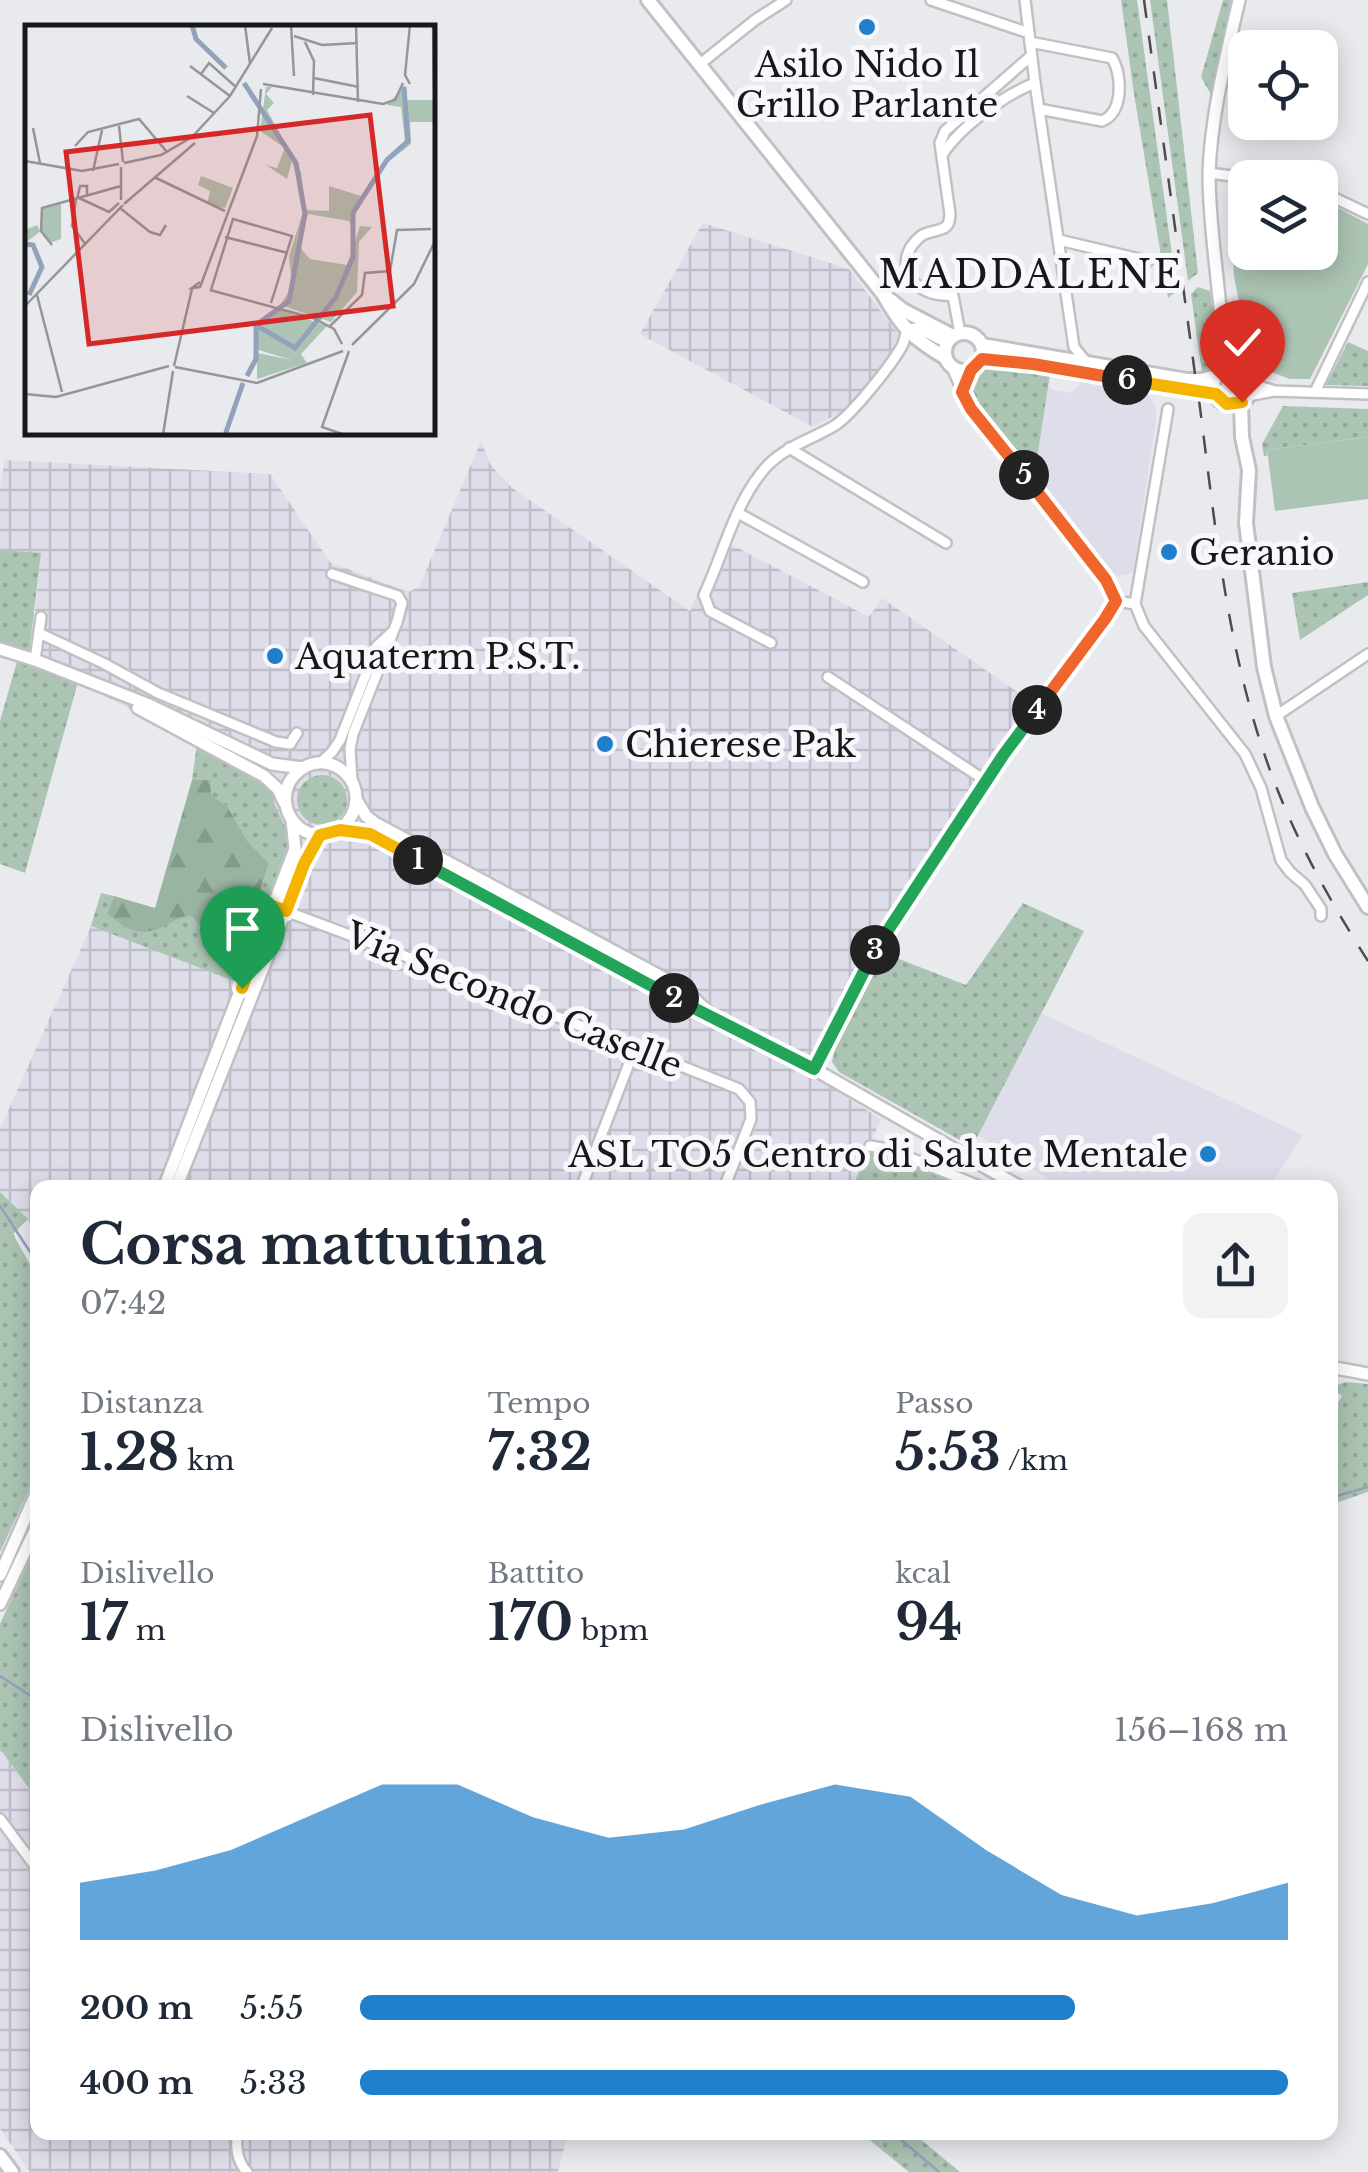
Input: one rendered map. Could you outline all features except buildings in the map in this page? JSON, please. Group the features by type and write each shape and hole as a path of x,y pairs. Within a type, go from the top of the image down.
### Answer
{"main road":[{"path":"648,0 883,294 906,329 919,343 962,371 978,358 1054,357 1187,380 1202,380 1232,367 1247,374 1242,397 1242,438 1249,470 1246,523 1264,668 1276,716 1322,830 1368,907"},
{"path":"883,294 954,338 971,334 978,358"},
{"path":"950,363 954,338"},
{"path":"978,358 1242,397"},
{"path":"1216,394 1214,382 1218,374"},
{"path":"0,2156 12,2172"}],"street":[{"path":"700,64 754,20 786,0"},
{"path":"931,0 1029,38 1112,58 1119,75 1116,110 1110,119 1102,122 1039,109"},
{"path":"1025,0 1074,348 1087,363"},
{"path":"1238,368 1226,346 1220,314 1212,245 1210,173 1217,100 1239,0"},
{"path":"770,643 710,611 704,596 738,513 768,465 790,448 838,424 856,407 904,342 906,329 954,338 953,296 930,293 910,278 904,264 907,252 919,238 949,222 940,144 944,131 1031,56"},
{"path":"941,158 950,142 986,113 1035,84"},
{"path":"1210,173 1228,175"},
{"path":"1338,199 1368,214"},
{"path":"1059,240 1148,261"},
{"path":"1315,392 1368,282"},
{"path":"1218,374 1226,346"},
{"path":"1054,357 1074,348"},
{"path":"962,392 978,358"},
{"path":"950,363 971,409 1106,580 1116,601"},
{"path":"1242,397 1274,391 1368,394"},
{"path":"1168,409 1135,604 1144,626 1245,754 1261,788 1281,860 1306,885 1321,909 1321,916"},
{"path":"790,448 946,542"},
{"path":"738,513 864,582"},
{"path":"332,574 398,596 402,602 350,749 357,801 366,816 684,989 713,1018"},
{"path":"1116,601 1135,604"},
{"path":"814,1069 889,927 986,782 1116,601"},
{"path":"35,660 41,617"},
{"path":"286,806 285,795 294,774 320,763 340,740 377,646 393,631"},
{"path":"39,633 158,693 276,742 290,744 297,733"},
{"path":"0,649 147,704 272,764 303,768"},
{"path":"1276,716 1368,654"},
{"path":"828,677 986,782"},
{"path":"109,690 264,776 278,789 292,820 295,849 167,1180"},
{"path":"320,763 338,767 352,780"},
{"path":"340,830 355,812 357,801"},
{"path":"292,820 300,828 320,835 340,830 370,834 814,1069 1008,1180"},
{"path":"179,1180 304,864 320,835"},
{"name":"Via Secondo Caselle","path":"273,906 739,1090 750,1102 751,1119 727,1180"},
{"path":"583,1180 635,1048"},
{"path":"870,1146 888,1149 964,1180"},
{"path":"1338,1368 1368,1374"},
{"path":"0,1576 30,1507"},
{"path":"0,1604 30,1541"},
{"path":"0,1819 30,1859"},
{"path":"236,2140 239,2164 247,2172"}],"shaded area":[{"path":"703,223 849,269 901,338 847,409 813,427 640,334"},
{"path":"1081,379 1148,394 1156,407 1133,572 1127,575 1115,576 1110,572 1034,478 1048,385 1053,390 1071,393"},
{"path":"481,441 490,464 511,487 690,611 721,539 869,617 882,598 1039,707 895,906 806,1072 881,1119 855,1180 30,1180 30,1223 0,1192 0,1129 91,926 227,976 198,745 29,653 41,618 35,611 41,554 0,550 0,486 5,460 270,474 330,562 408,592 419,587"},
{"path":"1041,1013 1303,1135 1274,1180 1051,1180 977,1135"},
{"path":"0,1749 30,1790 30,2140 566,2140 558,2172 30,2172 0,2129"}],"green space":[{"path":"1121,0 1137,0 1177,291 1168,298 1134,94"},
{"path":"1150,0 1167,0 1198,273 1188,281"},
{"path":"1223,0 1236,0 1213,98 1201,77"},
{"path":"1338,208 1368,224 1368,264 1310,379 1290,379 1269,371 1248,351 1234,270 1338,270"},
{"path":"1198,287 1210,291 1219,351 1215,368 1202,373 1191,294"},
{"path":"1348,342 1368,351 1368,386 1326,385"},
{"path":"984,366 1050,374 1034,478 997,433 973,394 978,373"},
{"path":"1283,406 1368,409 1368,437 1267,450 1264,456 1262,444"},
{"path":"1368,437 1368,499 1275,511 1267,450"},
{"path":"0,550 41,553 29,653 0,643"},
{"path":"1368,582 1368,595 1300,640 1292,593"},
{"path":"18,658 78,682 25,873 0,864 0,721"},
{"path":"197,744 268,787 275,794 274,803 287,831 289,845 237,982 91,926 101,893 114,896 108,915 191,916 204,931 248,918 269,863 248,842 227,806 211,795 209,781 192,780"},
{"path":"322,775 340,782 347,800 340,818 322,825 304,818 297,800 304,782"},
{"path":"192,780 210,780 211,795 227,806 248,842 269,863 256,902 246,919 224,933 208,932 191,916 150,931 129,929 107,914 114,896 155,908"},
{"path":"1023,903 1084,931 972,1147 839,1072 832,1062 835,1049 881,952 966,985"},
{"path":"868,1150 879,1150 956,1180 855,1180"},
{"path":"0,1192 28,1219 13,1234 30,1264 30,1487 0,1552"},
{"path":"1368,1384 1368,1492 1338,1502 1338,1403 1342,1396 1338,1385"},
{"path":"30,1559 30,1790 0,1749 0,1624"},
{"path":"870,2140 921,2140 960,2172 909,2172"}],"waterway":[{"path":"0,1206 30,1252"},
{"path":"1338,1496 1368,1487"},
{"path":"0,1676 30,1695"},
{"path":"901,2140 939,2172"}],"railway":[{"path":"1144,0 1195,374"},
{"path":"1199,400 1230,617 1261,744 1307,856 1368,961"}],"place":[{"name":"Asilo Nido Il Grillo Parlante","path":"867,27"},
{"name":"Geranio","path":"1169,552"},
{"name":"Aquaterm P.S.T.","path":"275,656"},
{"name":"Chierese Pak","path":"605,744"},
{"name":"ASL TO5 Centro di Salute Mentale","path":"1208,1154"}],"district":[{"name":"MADDALENE","path":"1031,274"}],"route":[{"path":"242,988 273,906 286,911 320,835 356,830 814,1069 903,904 1004,754 1116,601 1106,580 971,409 962,392 971,370 982,359 1000,360 1216,394 1222,402 1232,405 1242,402"}]}
